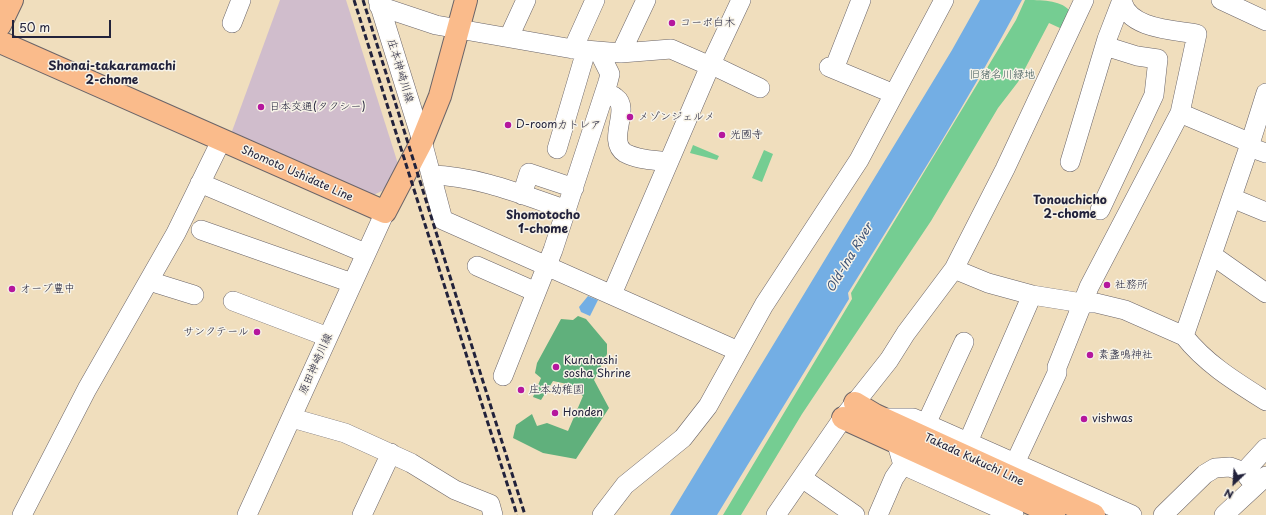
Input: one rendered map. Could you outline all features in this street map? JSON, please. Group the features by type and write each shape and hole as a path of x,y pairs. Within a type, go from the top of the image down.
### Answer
{"main road":[{"path":"0,25 12,0"},
{"path":"385,212 422,141 440,96 466,0"},
{"name":"Shomoto Ushidate Line","path":"0,42 385,212"},
{"name":"Takada Kukuchi Line","path":"849,411 883,418 1053,507"},
{"name":"Takada Kukuchi Line","path":"849,411 896,441 1053,507 1094,515"}],"street":[{"path":"232,23 241,0"},
{"path":"509,37 526,0"},
{"path":"557,149 586,51 595,0"},
{"path":"622,52 646,0"},
{"path":"612,294 710,65 741,0"},
{"path":"861,0 831,68 894,94"},
{"path":"602,515 625,485 683,438 708,406 764,305 859,160 944,0"},
{"path":"1070,162 1105,46 1122,0"},
{"path":"1015,463 1057,373 1057,367 1082,303 1118,228 1180,113 1197,34 1144,25 1128,13 1122,0"},
{"path":"1221,0 1266,21"},
{"path":"776,515 849,411 889,360 906,333 954,270 1005,169 1081,1"},
{"path":"379,3 436,25 586,51 622,52 671,49 760,88"},
{"name":"庄本神崎川線","path":"379,3 422,141 443,220 547,265"},
{"path":"1100,210 1154,95 1158,59 1137,56 1105,46"},
{"path":"503,376 567,210 610,74 586,51"},
{"path":"605,92 617,98 621,106 617,136 620,147 624,152 640,158 668,162"},
{"path":"1184,336 1232,198 1258,150 1266,93"},
{"path":"1180,113 1246,141 1258,150"},
{"path":"22,515 87,389 176,233 221,140"},
{"path":"522,195 529,172 574,188"},
{"path":"431,175 472,180 567,210"},
{"path":"200,183 365,253"},
{"path":"1232,198 1266,212"},
{"name":"原田神崎川線","path":"247,515 365,253 385,212"},
{"path":"209,247 199,222 352,283"},
{"path":"1212,255 1266,293"},
{"path":"547,265 738,351"},
{"path":"477,266 536,292"},
{"path":"954,270 1032,295 1082,303 1096,303 1125,310 1184,336 1196,351 1224,375 1266,401"},
{"path":"149,281 194,295"},
{"path":"968,442 1032,295"},
{"path":"233,301 328,338"},
{"path":"926,424 964,342"},
{"path":"292,418 345,433 391,453 411,463 455,490 490,504 493,515"},
{"path":"883,418 913,418 1132,515"},
{"path":"896,441 903,465 1014,515"},
{"path":"1224,515 1255,478 1266,448"},
{"path":"362,515 391,453"},
{"path":"878,515 894,478 903,465"},
{"path":"1163,515 1205,474 1215,468 1230,467 1255,478"},
{"path":"802,478 855,515"}],"shaded area":[{"path":"280,0 346,0 399,167 382,191 367,198 231,134"}],"green space":[{"name":"旧猪名川緑地","path":"1025,0 1055,2 1069,10 1062,29 1049,23 1018,82 998,108 931,221 802,414 741,515 723,515 852,299 851,293 1016,20"},
{"path":"693,145 719,156 717,160 690,153"},
{"path":"764,150 773,154 762,182 752,178"},
{"path":"578,316 586,319 607,344 607,354 594,380 609,408 576,459 543,453 513,438 516,425 532,414 537,426 547,423 568,431 583,396 567,384 553,381 541,400 533,397 541,378 535,373 537,363 561,319 573,320"}],"water":[{"name":"Old-Ina River","path":"980,0 1022,0 959,111 848,293 849,299 717,515 670,515 952,50"},
{"path":"588,296 598,300 590,316 581,312 579,307"}],"railway":[{"path":"354,0 517,515"},
{"path":"363,0 525,515"}],"place":[{"name":"コーポ白木","path":"672,23"},
{"name":"日本交通(タクシー)","path":"261,107"},
{"name":"メゾンジェルメ","path":"630,117"},
{"name":"D-roomカトレア","path":"508,125"},
{"name":"光國寺","path":"722,135"},
{"name":"社務所","path":"1107,285"},
{"name":"オーブ豊中","path":"12,289"},
{"name":"サンクテール","path":"257,332"},
{"name":"素盞鳴神社","path":"1090,355"},
{"name":"Kurahashi sosha Shrine","path":"556,367"},
{"name":"庄本幼稚園","path":"521,390"},
{"name":"Honden","path":"555,413"},
{"name":"vishwas","path":"1084,419"}],"district":[{"name":"Shonai-takaramachi 2-chome","path":"112,74"},
{"name":"Tonouchicho 2-chome","path":"1070,208"},
{"name":"Shomotocho 1-chome","path":"543,223"}]}
